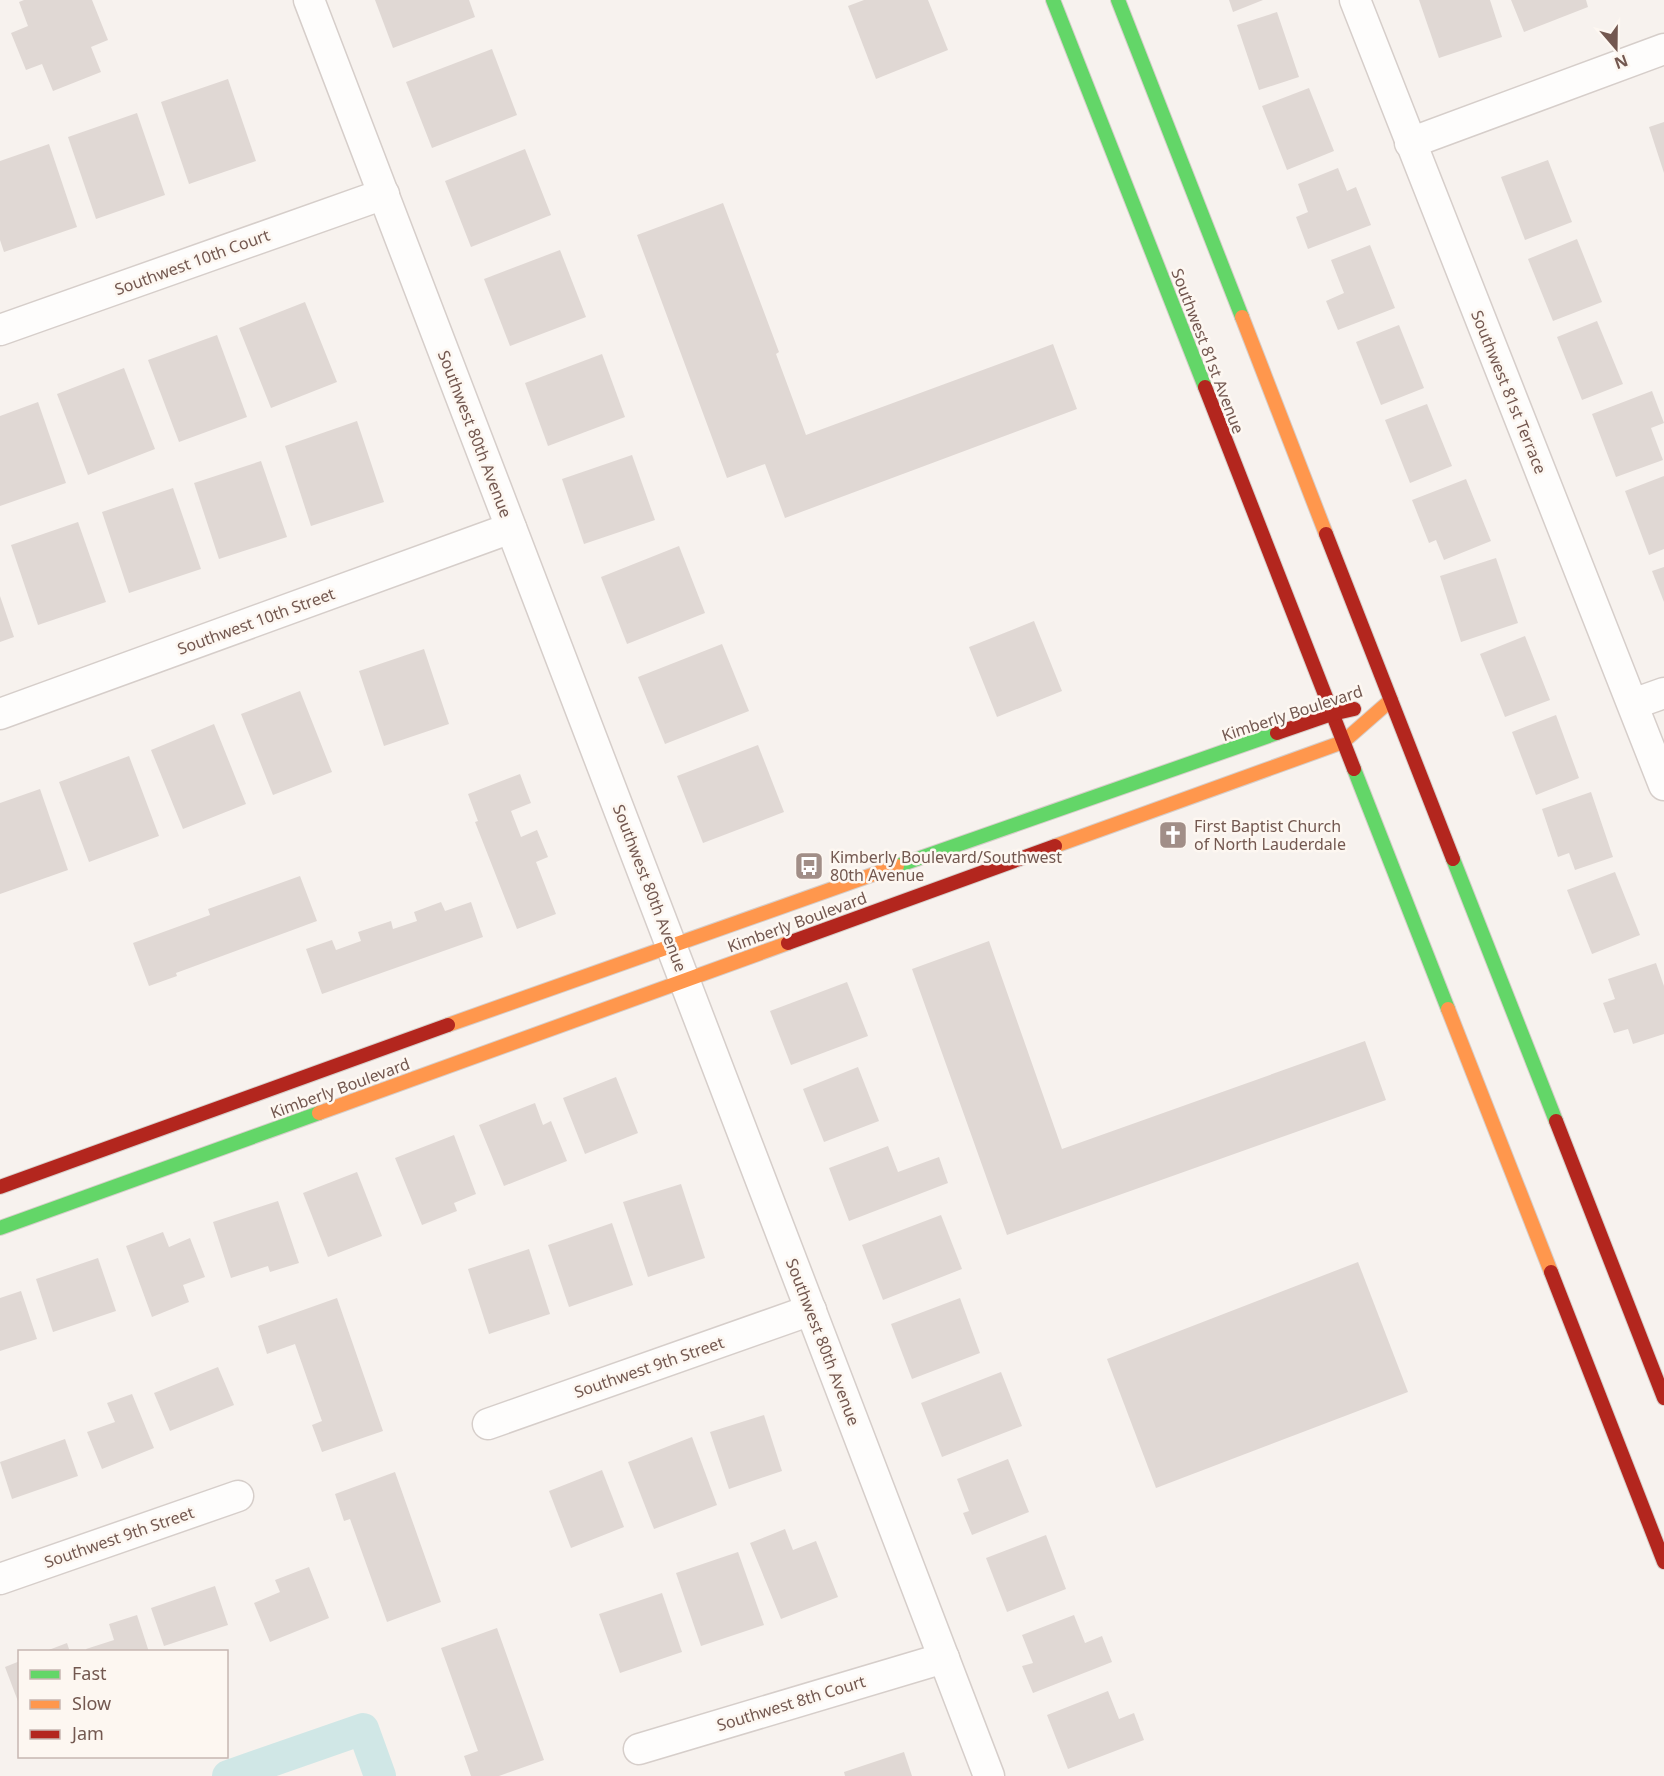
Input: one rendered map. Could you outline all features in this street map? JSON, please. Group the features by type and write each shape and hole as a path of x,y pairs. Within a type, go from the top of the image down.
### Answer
{"street":[{"name":"Southwest 80th Avenue","path":"309,0 989,1776"},
{"name":"Southwest 81st Avenue","path":"1053,0 1664,1562"},
{"path":"1118,0 1664,1398"},
{"name":"Southwest 81st Terrace","path":"1355,0 1664,784"},
{"path":"1410,143 1664,49"},
{"name":"Southwest 10th Court","path":"0,330 384,194"},
{"name":"Southwest 10th Street","path":"0,714 511,528"},
{"path":"1633,704 1664,693"},
{"name":"Kimberly Boulevard","path":"0,1187 672,944 1332,714 1391,700"},
{"name":"Kimberly Boulevard","path":"0,1228 1343,742 1391,700"},
{"name":"Southwest 9th Street","path":"488,1424 811,1310"},
{"name":"Southwest 9th Street","path":"0,1579 238,1496"},
{"name":"Southwest 8th Court","path":"639,1749 944,1658"}],"building":[{"path":"24,0 92,0 108,40 91,47 101,72 53,91 42,64 26,70 11,33 28,26 19,2"},
{"path":"375,0 469,0 475,17 393,48"},
{"path":"864,0 928,0 948,50 876,79 848,6"},
{"path":"1229,0 1263,0 1233,12"},
{"path":"1419,0 1490,0 1502,37 1439,58"},
{"path":"1511,0 1586,0 1588,7 1524,32"},
{"path":"1277,12 1299,77 1259,90 1237,25"},
{"path":"492,49 517,115 432,148 406,82"},
{"path":"228,79 256,161 189,184 161,102"},
{"path":"1309,88 1334,151 1287,170 1262,106"},
{"path":"137,113 165,195 96,219 68,137"},
{"path":"1664,122 1664,173 1649,127"},
{"path":"49,144 77,227 4,252 0,240 0,161"},
{"path":"525,149 551,215 471,247 445,181"},
{"path":"1548,160 1572,222 1525,240 1501,177"},
{"path":"1338,168 1347,191 1356,187 1371,225 1308,249 1296,217 1308,212 1298,184"},
{"path":"723,203 779,352 776,354 806,435 1053,344 1077,409 785,518 765,464 727,478 637,235"},
{"path":"1577,239 1602,302 1553,321 1528,259"},
{"path":"1370,245 1395,308 1338,330 1326,301 1344,293 1331,260"},
{"path":"560,250 586,317 510,346 484,279"},
{"path":"305,302 337,382 271,408 239,328"},
{"path":"1597,321 1623,384 1582,400 1557,337"},
{"path":"1399,325 1424,388 1381,405 1356,342"},
{"path":"217,335 247,417 179,442 148,360"},
{"path":"602,354 625,417 548,446 525,383"},
{"path":"124,368 155,449 88,475 57,394"},
{"path":"1652,391 1664,423 1651,428 1663,460 1616,477 1592,414"},
{"path":"38,402 66,483 0,506 0,416"},
{"path":"1427,404 1452,466 1410,483 1385,420"},
{"path":"357,421 384,502 311,526 285,446"},
{"path":"632,455 655,520 584,544 562,479"},
{"path":"261,461 287,537 219,559 194,483"},
{"path":"1664,476 1664,549 1649,555 1625,491"},
{"path":"1466,479 1491,541 1444,560 1436,540 1429,543 1412,500"},
{"path":"173,488 201,569 129,593 102,512"},
{"path":"78,522 106,602 38,625 11,545"},
{"path":"679,546 705,613 627,644 601,577"},
{"path":"1496,558 1518,623 1461,642 1440,576"},
{"path":"1664,567 1664,602 1652,571"},
{"path":"0,596 14,637 0,642"},
{"path":"1034,621 1062,691 997,717 969,647"},
{"path":"1525,636 1550,700 1505,717 1480,654"},
{"path":"722,644 749,711 665,744 638,677"},
{"path":"424,649 449,724 384,746 359,671"},
{"path":"300,691 332,772 273,795 241,714"},
{"path":"1556,715 1579,778 1536,795 1512,732"},
{"path":"214,724 246,804 183,829 151,750"},
{"path":"758,745 784,812 703,843 677,776"},
{"path":"129,756 159,836 89,862 59,782"},
{"path":"520,774 531,803 511,811 521,837 537,830 548,857 536,862 556,914 517,929 475,822 478,821 468,794"},
{"path":"40,789 68,870 0,894 0,803"},
{"path":"1591,792 1613,857 1575,870 1569,853 1558,857 1542,809"},
{"path":"1615,872 1640,935 1592,954 1567,890"},
{"path":"300,876 317,921 176,973 177,976 149,986 133,943 210,915 208,909"},
{"path":"441,902 445,911 471,902 483,937 322,994 306,949 332,940 336,950 361,941 358,932 391,921 393,929 417,921 414,912"},
{"path":"989,941 1062,1149 1365,1041 1386,1100 1007,1235 912,969"},
{"path":"1656,963 1664,986 1664,1034 1633,1044 1628,1029 1614,1033 1603,1003 1615,999 1608,979"},
{"path":"847,982 868,1036 791,1065 770,1011"},
{"path":"858,1067 879,1121 824,1142 803,1089"},
{"path":"616,1077 638,1133 585,1154 563,1098"},
{"path":"535,1103 543,1125 551,1121 567,1161 504,1186 479,1125"},
{"path":"454,1135 476,1194 454,1203 457,1211 422,1225 395,1158"},
{"path":"888,1146 898,1172 939,1157 948,1183 849,1221 829,1168"},
{"path":"357,1172 382,1236 328,1257 303,1193"},
{"path":"681,1184 705,1258 648,1277 623,1202"},
{"path":"278,1201 299,1263 270,1272 268,1266 231,1278 213,1222"},
{"path":"941,1215 962,1269 883,1300 862,1245"},
{"path":"612,1223 633,1285 569,1307 548,1245"},
{"path":"163,1232 169,1247 190,1238 205,1277 183,1285 189,1302 152,1317 126,1246"},
{"path":"529,1249 550,1314 489,1334 468,1269"},
{"path":"98,1258 116,1311 53,1332 36,1279"},
{"path":"1358,1262 1408,1392 1156,1488 1107,1359"},
{"path":"21,1291 37,1339 0,1351 0,1298"},
{"path":"337,1298 383,1431 322,1452 312,1425 322,1421 295,1344 267,1354 258,1326"},
{"path":"960,1298 980,1353 912,1379 891,1324"},
{"path":"218,1367 234,1405 170,1431 154,1393"},
{"path":"1001,1372 1022,1426 942,1457 921,1403"},
{"path":"132,1394 154,1448 102,1469 87,1432 115,1422 107,1403"},
{"path":"764,1415 782,1471 729,1489 710,1432"},
{"path":"692,1437 717,1505 654,1529 628,1462"},
{"path":"65,1439 78,1476 12,1499 0,1462"},
{"path":"1008,1459 1029,1512 972,1535 963,1513 969,1511 957,1479"},
{"path":"602,1470 624,1527 571,1548 549,1491"},
{"path":"395,1472 441,1602 387,1622 350,1519 344,1521 335,1494"},
{"path":"785,1529 793,1550 816,1541 838,1597 781,1619 750,1543"},
{"path":"1046,1535 1066,1589 1007,1612 986,1558"},
{"path":"738,1552 764,1625 701,1646 676,1573"},
{"path":"309,1567 329,1618 270,1642 254,1603 280,1592 275,1580"},
{"path":"215,1586 228,1625 164,1646 151,1608"},
{"path":"662,1593 682,1652 620,1673 599,1614"},
{"path":"137,1615 148,1650 86,1650 114,1640 109,1624"},
{"path":"1074,1615 1085,1643 1102,1636 1112,1662 1033,1693 1022,1666 1033,1663 1022,1635"},
{"path":"497,1628 544,1760 499,1776 471,1776 464,1756 478,1751 441,1648"},
{"path":"67,1643 69,1650 49,1650"},
{"path":"18,1662 18,1701 5,1667"},
{"path":"1108,1691 1119,1719 1134,1713 1144,1740 1068,1769 1047,1715"},
{"path":"904,1752 912,1776 845,1776 844,1772"}],"waterway":[{"path":"228,1776 363,1729 380,1776"}],"traffic: fast":[{"path":"1053,0 1205,387"},
{"path":"1118,0 1242,317"},
{"path":"897,866 1277,733"},
{"path":"1354,769 1448,1009"},
{"path":"1453,859 1556,1121"},
{"path":"0,1228 319,1113"}],"traffic: slow":[{"path":"1242,317 1326,534"},
{"path":"1055,846 1343,742 1391,700"},
{"path":"448,1025 897,866"},
{"path":"319,1113 788,943"},
{"path":"1448,1009 1551,1272"}],"traffic: jam":[{"path":"1205,387 1354,769"},
{"path":"1326,534 1453,859"},
{"path":"1277,733 1354,709"},
{"path":"788,943 1055,846"},
{"path":"0,1187 448,1025"},
{"path":"1556,1121 1664,1398"},
{"path":"1551,1272 1664,1562"}],"place":[{"name":"First Baptist Church of North Lauderdale","path":"1173,835"},
{"name":"Kimberly Boulevard/Southwest 80th Avenue","path":"809,866"}]}
